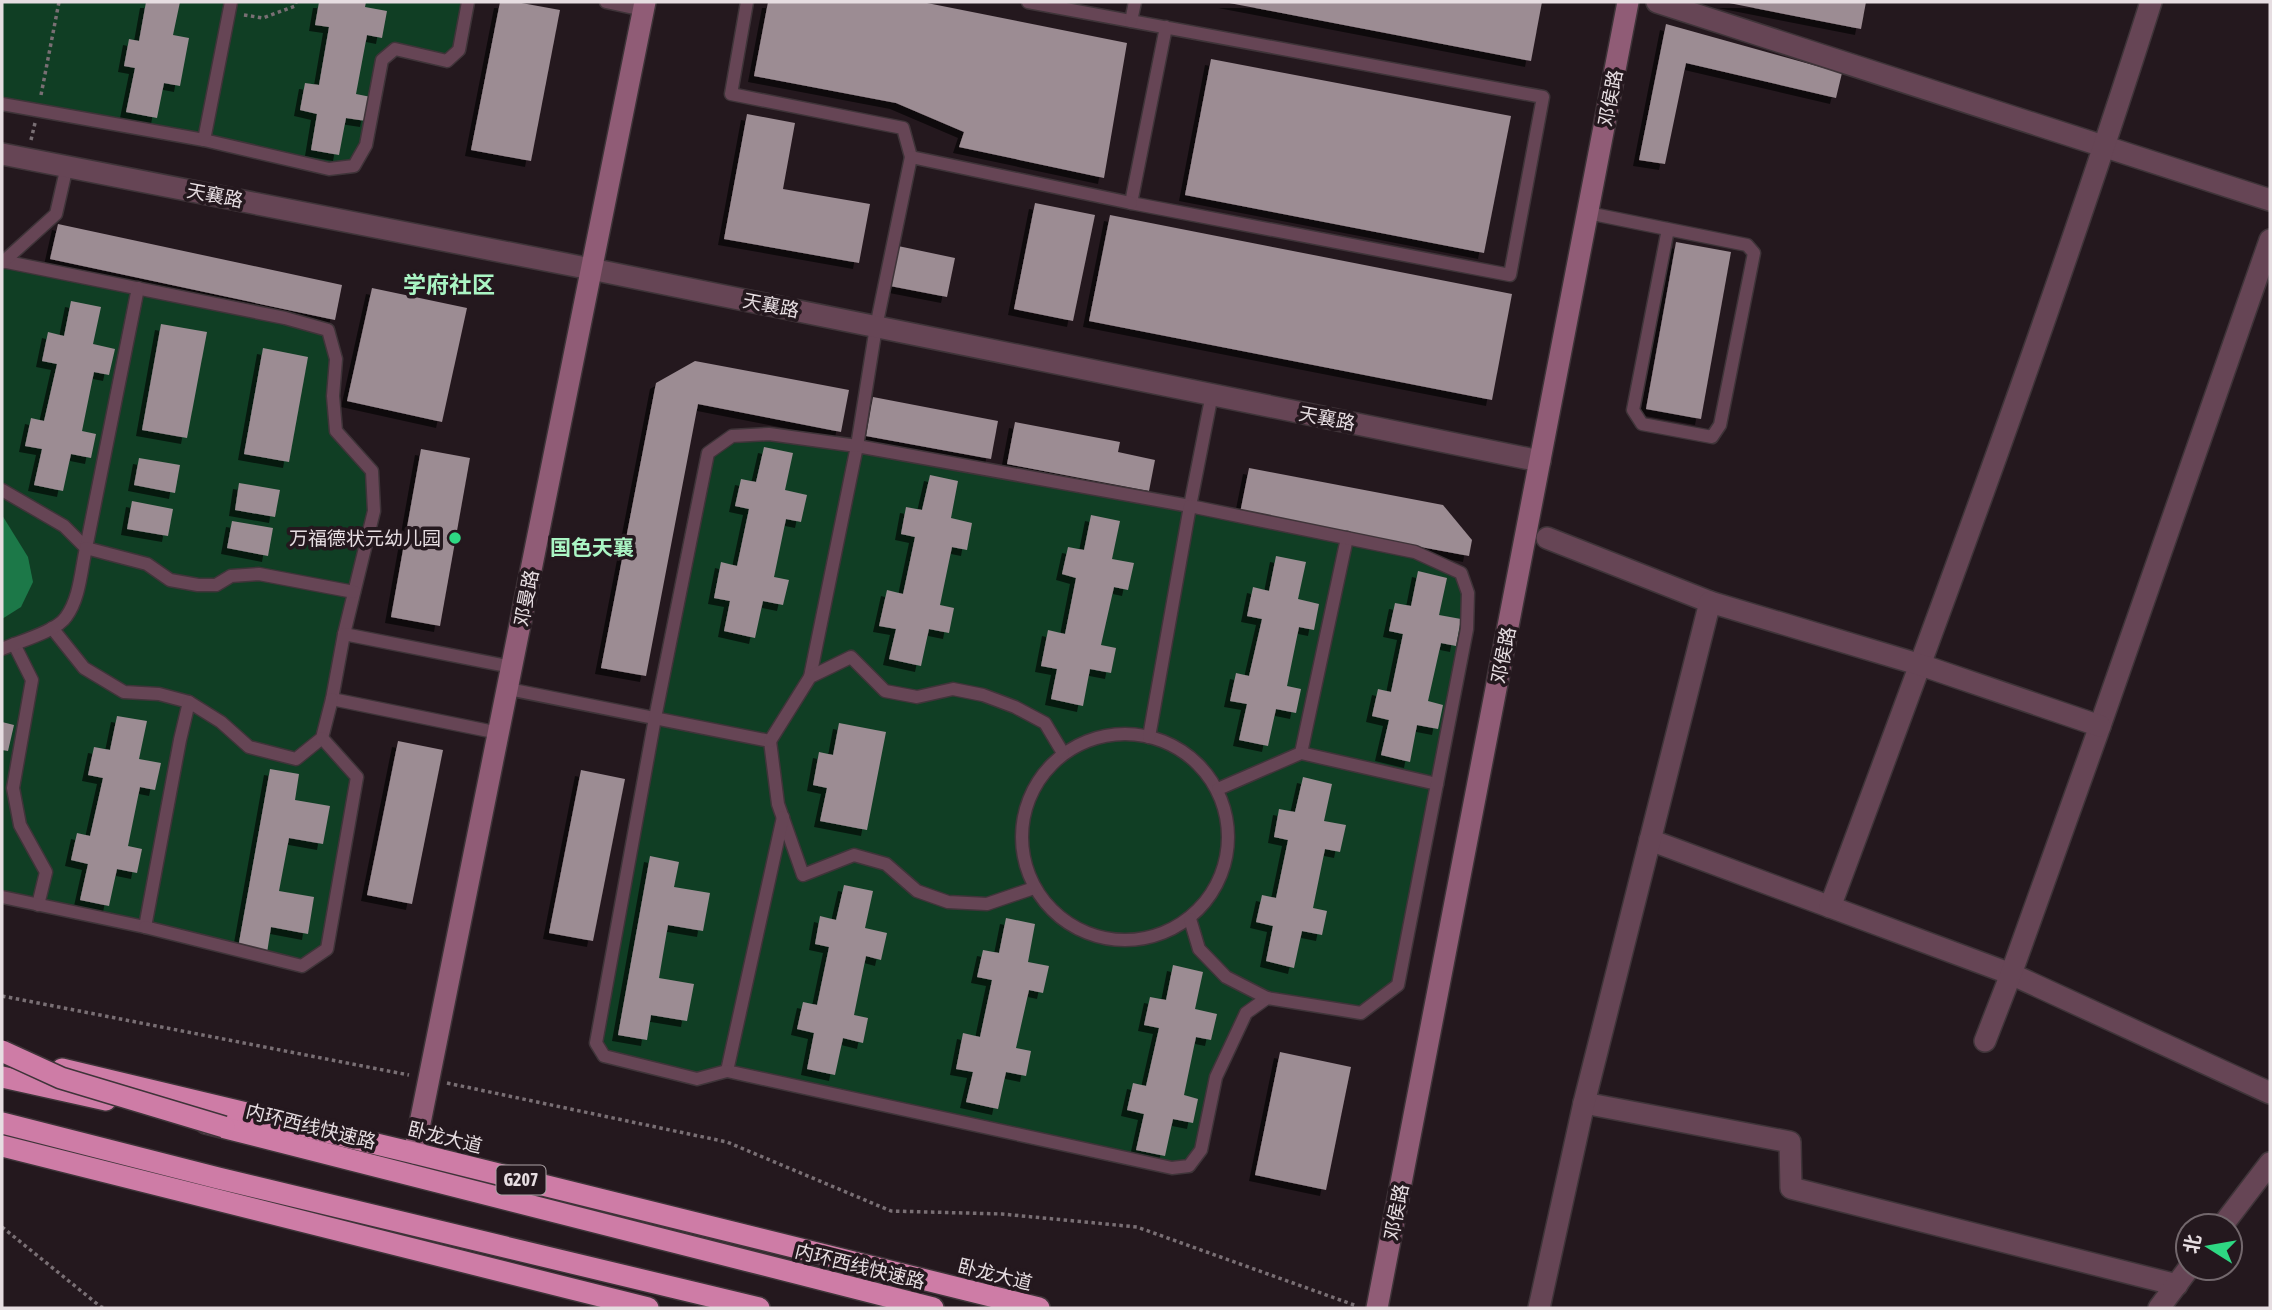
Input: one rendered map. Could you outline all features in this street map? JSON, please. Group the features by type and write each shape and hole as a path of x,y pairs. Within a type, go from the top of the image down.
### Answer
{"highway":[{"path":"2,1053 61,1078 224,1127"},
{"name":"卧龙大道","path":"2,1053 1039,1308"},
{"name":"内环西线快速路","path":"2,1077 224,1127 933,1308"},
{"path":"2,1123 218,1178 759,1308"},
{"path":"2,1144 35,1146 218,1178"},
{"path":"2,1144 648,1308"}],"street":[{"name":"邓侯路","path":"1377,1308 1628,2"},
{"path":"1657,2 2270,200"},
{"path":"1830,907 1921,665 2105,146 2151,2"},
{"name":"邓曼路","path":"414,1153 644,6"},
{"name":"天襄路","path":"2,154 591,269 1540,461"},
{"path":"1985,1041 2100,726 2270,240"},
{"path":"1547,538 1710,602 1921,665 2100,726"},
{"path":"1539,1308 1584,1103 1710,602"},
{"path":"1650,840 2011,974 2270,1093"},
{"path":"1584,1103 1790,1142 1791,1188 2174,1274"},
{"path":"2233,1212 2270,1163"},
{"path":"2158,1308 2178,1282"}],"lane":[{"path":"2,103 204,140 329,169 354,166 366,145 382,60 395,49 447,61 460,50 467,2"},
{"path":"606,2 644,6"},
{"path":"747,2 731,94 904,128 911,157 810,677 770,741 778,804 803,875 854,855 886,864 917,891 948,902 987,904 1034,888"},
{"path":"911,157 1131,203 1510,275 1543,97 1028,2"},
{"path":"1131,21 1135,2"},
{"path":"204,140 230,7"},
{"path":"1131,203 1166,27"},
{"path":"2,263 56,214 67,166"},
{"path":"1588,213 1668,229 1747,245 1754,253 1720,425 1712,437 1642,424 1633,410 1668,229"},
{"path":"2,263 285,318 328,330 336,359 333,396 336,430 372,471 374,511 322,738 296,758 249,747 221,722 189,702 159,694 124,692 84,668 52,628"},
{"path":"38,905 46,872 20,825 13,788 32,680 8,646 52,628 66,619 76,597 138,288"},
{"path":"1149,737 1212,394"},
{"path":"1189,919 1199,949 1226,977 1267,998 1361,1013 1398,985 1467,629 1468,593 1461,573 1415,552 1190,506 857,446 769,434 732,436 708,453 655,718 596,1043 604,1056 697,1079 727,1071 1172,1168 1189,1166 1201,1150 1216,1077 1246,1013 1267,998"},
{"path":"2,490 64,526 86,548 147,564 170,580 216,585 232,576 259,573 354,592"},
{"path":"1301,753 1347,538"},
{"path":"344,634 512,667"},
{"path":"810,677 851,657 885,691 917,697 953,689 983,695 1015,707 1045,723 1063,752"},
{"path":"508,689 770,741"},
{"path":"332,699 499,733"},
{"path":"145,927 189,702"},
{"path":"1131,732 1166,741 1196,760 1218,789 1228,823 1227,859 1213,892 1189,919 1158,936 1123,942 1088,934 1057,916 1034,888 1024,860 1021,830 1023,820 1028,800 1042,774 1063,752 1096,737 1131,732"},
{"path":"2,897 145,927 302,966 327,949 357,778 322,738"},
{"path":"1218,789 1301,753 1437,784"},
{"path":"727,1071 783,817"}],"path":[{"path":"27,159 59,2"},
{"path":"230,7 264,18 295,6 296,2"},
{"path":"2,996 430,1079 727,1142 891,1211 1002,1214 1137,1227 1364,1308"},
{"path":"2,1227 101,1307 106,1308"}],"shaded area":[{"path":"2,2 468,2 459,50 447,61 395,49 382,60 366,145 354,166 329,169 2,104"},
{"path":"2,261 328,330 336,430 372,471 374,511 322,738 357,777 327,949 302,966 2,897"},
{"path":"769,434 1415,552 1461,573 1468,593 1398,985 1361,1013 1267,998 1246,1013 1216,1077 1201,1150 1189,1166 727,1071 697,1079 604,1056 596,1043 708,453 732,436"},
{"path":"2,515 28,557 33,582 21,607 2,619"}],"building":[{"path":"146,2 180,2 173,35 189,38 180,86 164,83 157,118 126,112 135,68 124,66 129,39 139,41"},
{"path":"319,2 366,2 365,7 387,11 382,38 367,35 356,94 371,97 366,121 346,118 339,155 311,150 317,114 300,110 305,83 319,85 329,27 315,25"},
{"path":"500,2 516,2 560,10 531,161 471,150"},
{"path":"768,2 922,2 1127,43 1104,178 959,147 964,132 896,103 754,76"},
{"path":"1224,2 1542,2 1531,61"},
{"path":"1724,2 1866,2 1861,29"},
{"path":"1666,24 1842,73 1836,98 1686,63 1665,164 1639,160"},
{"path":"1211,59 1511,116 1484,253 1185,195"},
{"path":"747,114 795,123 783,189 870,204 859,263 724,239"},
{"path":"1035,203 1095,215 1073,321 1014,309"},
{"path":"1110,215 1512,294 1492,400 1089,321"},
{"path":"58,224 342,285 335,320 50,259"},
{"path":"1676,242 1731,252 1701,419 1646,409"},
{"path":"898,246 955,258 947,297 890,286"},
{"path":"372,288 467,308 442,422 347,401"},
{"path":"71,301 101,307 93,344 115,349 109,375 94,372 82,431 96,434 91,458 71,454 63,491 34,485 42,449 25,446 31,418 44,421 57,364 42,361 48,332 64,336"},
{"path":"161,324 207,332 187,438 142,430"},
{"path":"263,348 308,357 289,462 244,454"},
{"path":"695,361 849,390 841,432 698,404 646,676 601,668 656,383"},
{"path":"873,397 998,421 991,459 866,436"},
{"path":"1015,422 1120,442 1118,452 1155,460 1149,491 1007,464"},
{"path":"764,447 793,453 785,490 807,495 801,522 786,519 774,577 789,580 783,605 763,601 755,638 724,631 730,601 714,598 721,562 737,566 749,509 735,506 741,479 756,482"},
{"path":"421,449 470,458 440,626 391,617"},
{"path":"139,458 180,465 175,493 134,485"},
{"path":"1249,468 1443,505 1472,540 1469,556 1240,513"},
{"path":"930,475 958,481 951,518 972,523 967,550 952,547 940,605 954,608 949,633 929,629 921,666 889,659 896,629 879,626 887,590 903,594 915,537 901,534 906,507 922,510"},
{"path":"239,483 280,490 275,517 235,510"},
{"path":"132,501 173,509 168,536 127,529"},
{"path":"1091,515 1120,521 1112,559 1134,563 1128,590 1114,587 1101,645 1116,648 1111,673 1090,669 1083,706 1051,699 1057,669 1041,666 1048,630 1065,634 1076,578 1062,574 1068,547 1084,550"},
{"path":"232,521 273,528 268,556 227,548"},
{"path":"1276,556 1306,562 1298,599 1319,604 1314,630 1299,627 1287,686 1301,689 1296,713 1276,709 1268,746 1239,740 1247,704 1230,701 1236,673 1249,676 1262,619 1247,616 1253,587 1269,591"},
{"path":"1418,571 1447,578 1439,615 1461,619 1456,646 1441,643 1428,701 1443,705 1438,729 1417,725 1410,762 1381,755 1389,720 1372,716 1378,689 1391,692 1403,634 1389,631 1395,603 1411,606"},
{"path":"117,716 147,721 139,759 161,763 155,790 140,787 128,846 142,849 137,873 117,869 109,906 80,900 88,864 71,860 77,833 90,836 103,778 88,775 94,747 110,750"},
{"path":"2,722 14,725 8,751 2,750"},
{"path":"839,723 886,732 867,830 820,821 827,788 813,785 819,752 833,755"},
{"path":"398,741 443,750 412,904 367,895"},
{"path":"270,769 299,774 295,800 330,806 323,844 289,838 279,891 314,897 308,934 271,927 267,953 238,948"},
{"path":"581,770 625,779 593,941 549,933"},
{"path":"1303,777 1332,784 1324,821 1346,825 1340,852 1325,849 1313,908 1327,911 1322,935 1302,931 1294,968 1266,961 1273,926 1256,922 1262,895 1276,898 1288,840 1274,837 1279,809 1295,812"},
{"path":"650,856 679,862 674,887 710,893 703,931 668,925 659,978 694,984 687,1021 651,1015 647,1040 618,1035"},
{"path":"844,885 873,891 865,928 887,933 881,960 866,956 854,1015 868,1018 863,1043 843,1038 835,1075 807,1069 814,1033 797,1029 803,1002 817,1005 829,947 815,944 820,916 836,920"},
{"path":"1006,918 1035,924 1028,962 1049,966 1043,993 1029,990 1016,1048 1031,1051 1026,1076 1006,1072 998,1109 966,1102 973,1072 956,1069 963,1033 980,1037 992,980 977,977 983,950 999,953"},
{"path":"1173,965 1203,972 1195,1009 1217,1014 1211,1040 1196,1037 1184,1095 1198,1099 1193,1123 1173,1119 1165,1156 1136,1150 1144,1114 1127,1110 1133,1083 1146,1086 1159,1028 1144,1025 1150,997 1166,1000"},
{"path":"1280,1052 1351,1067 1326,1190 1255,1175"}],"place":[{"name":"万福德状元幼儿园","path":"455,538"}],"district":[{"name":"学府社区","path":"449,285"},
{"name":"国色天襄","path":"592,548"}]}
